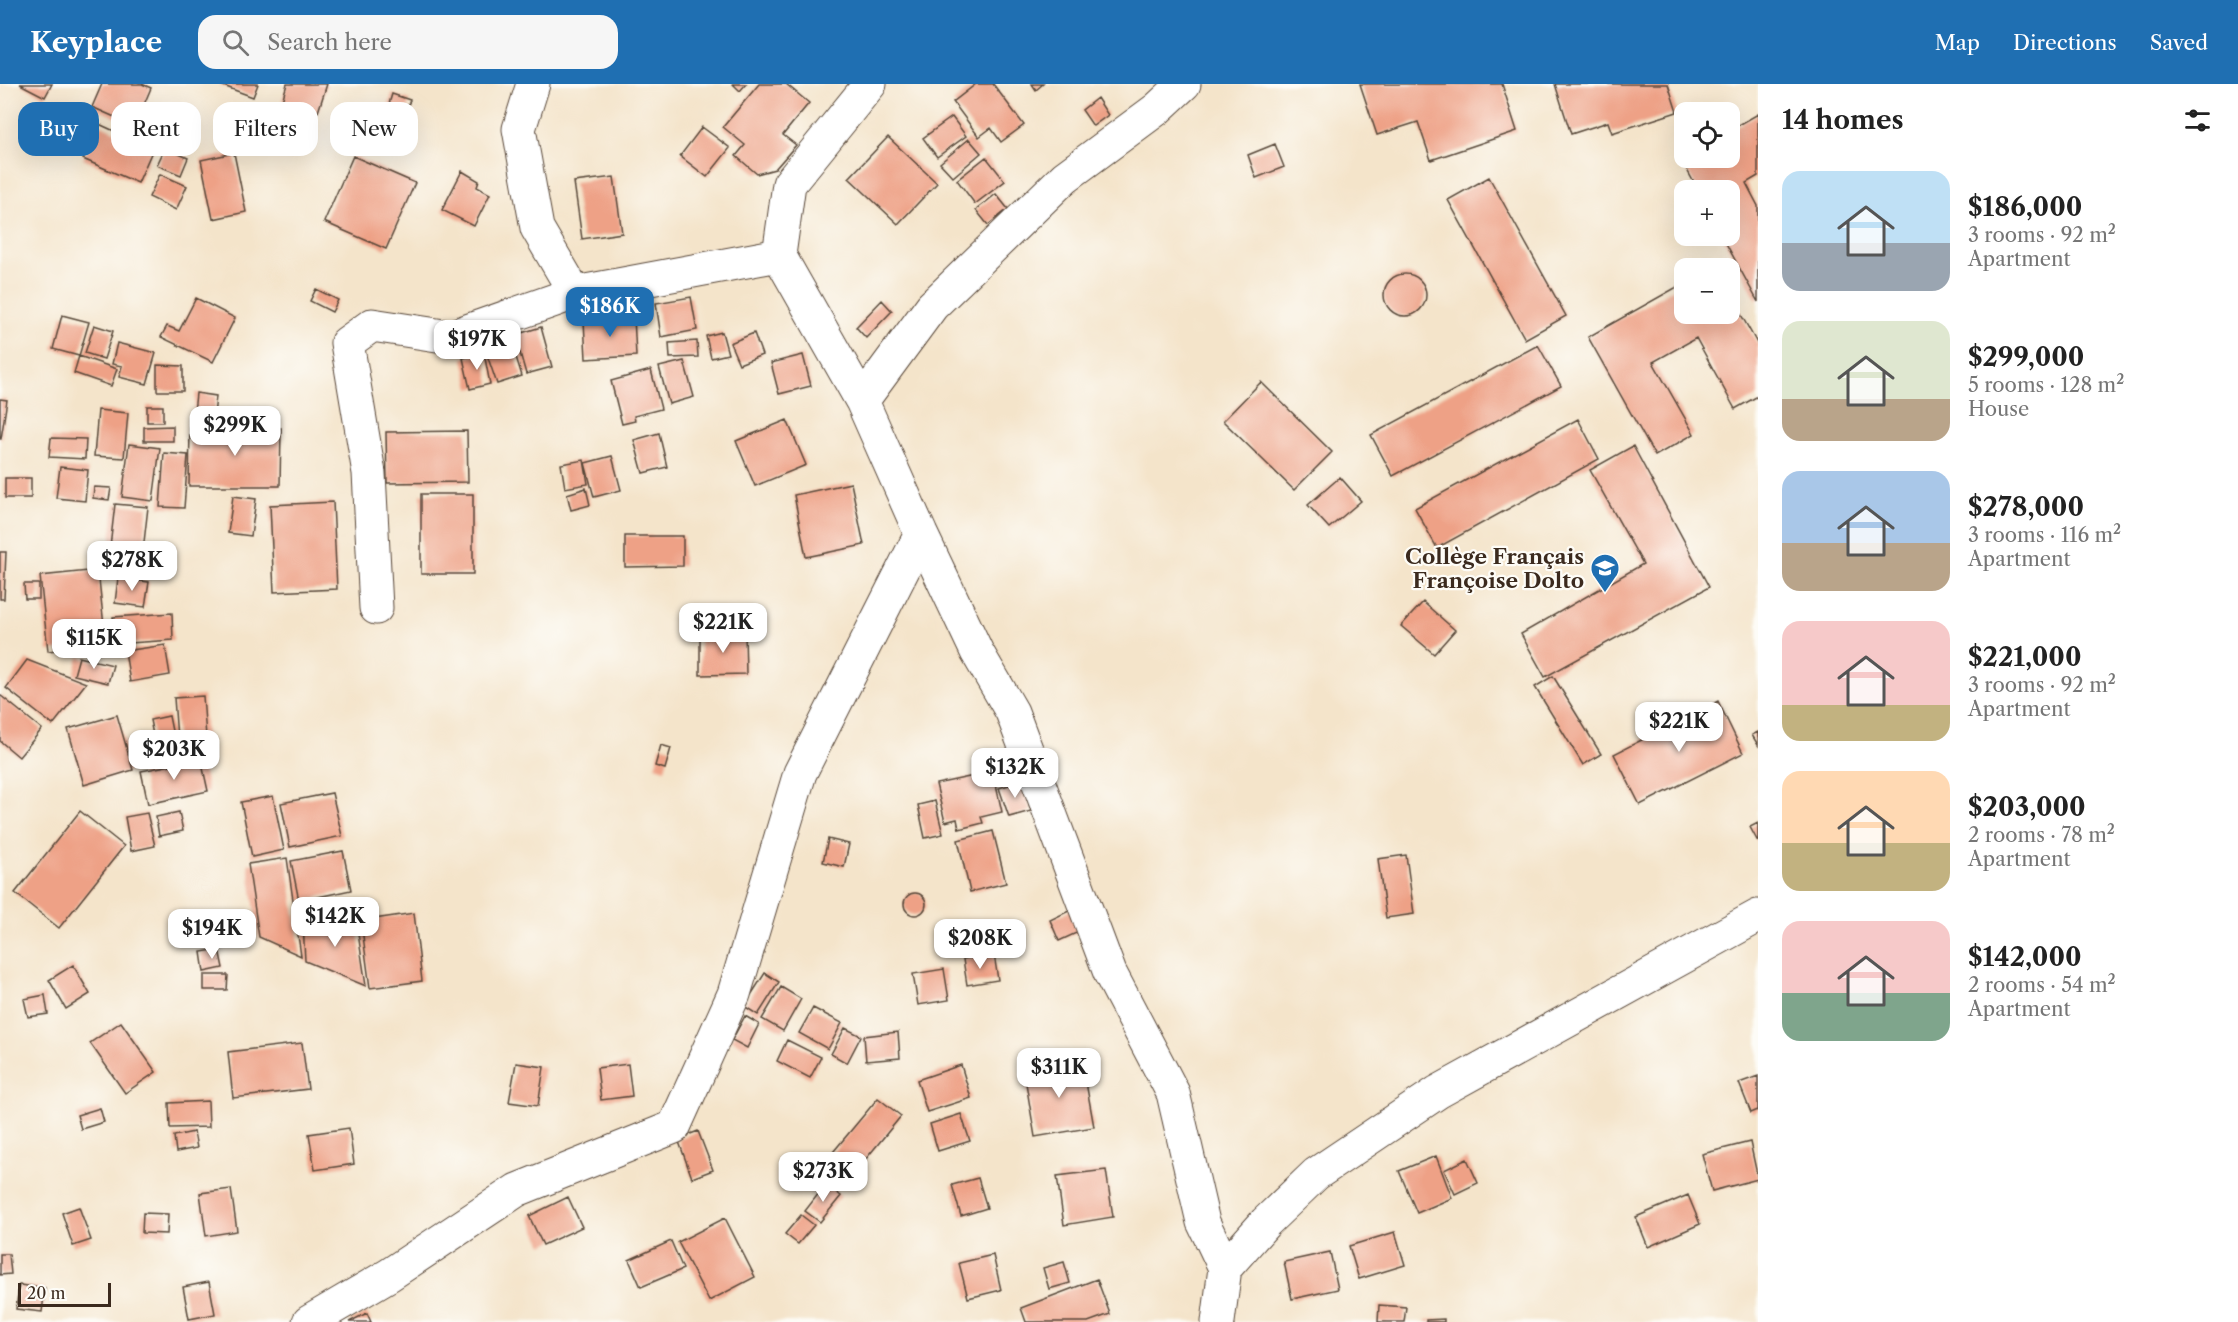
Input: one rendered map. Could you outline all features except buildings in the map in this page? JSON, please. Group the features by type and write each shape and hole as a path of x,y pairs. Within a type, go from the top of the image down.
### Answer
{"street":[{"path":"533,84 519,129 537,228 574,293"},
{"path":"870,84 789,184 779,255 862,401 977,652 1012,712 1110,973 1173,1093 1203,1222 1225,1268 1218,1322"},
{"path":"862,401 932,306 1065,177 1157,109 1184,84"},
{"path":"376,608 369,472 348,344 372,325 450,338 574,293 779,255"},
{"path":"309,1322 389,1275 517,1190 674,1127 734,994 800,772 921,534"},
{"path":"1225,1268 1266,1222 1316,1174 1438,1092 1758,916"}],"place":[{"name":"Collège Français Françoise Dolto","path":"1605,594"}]}
